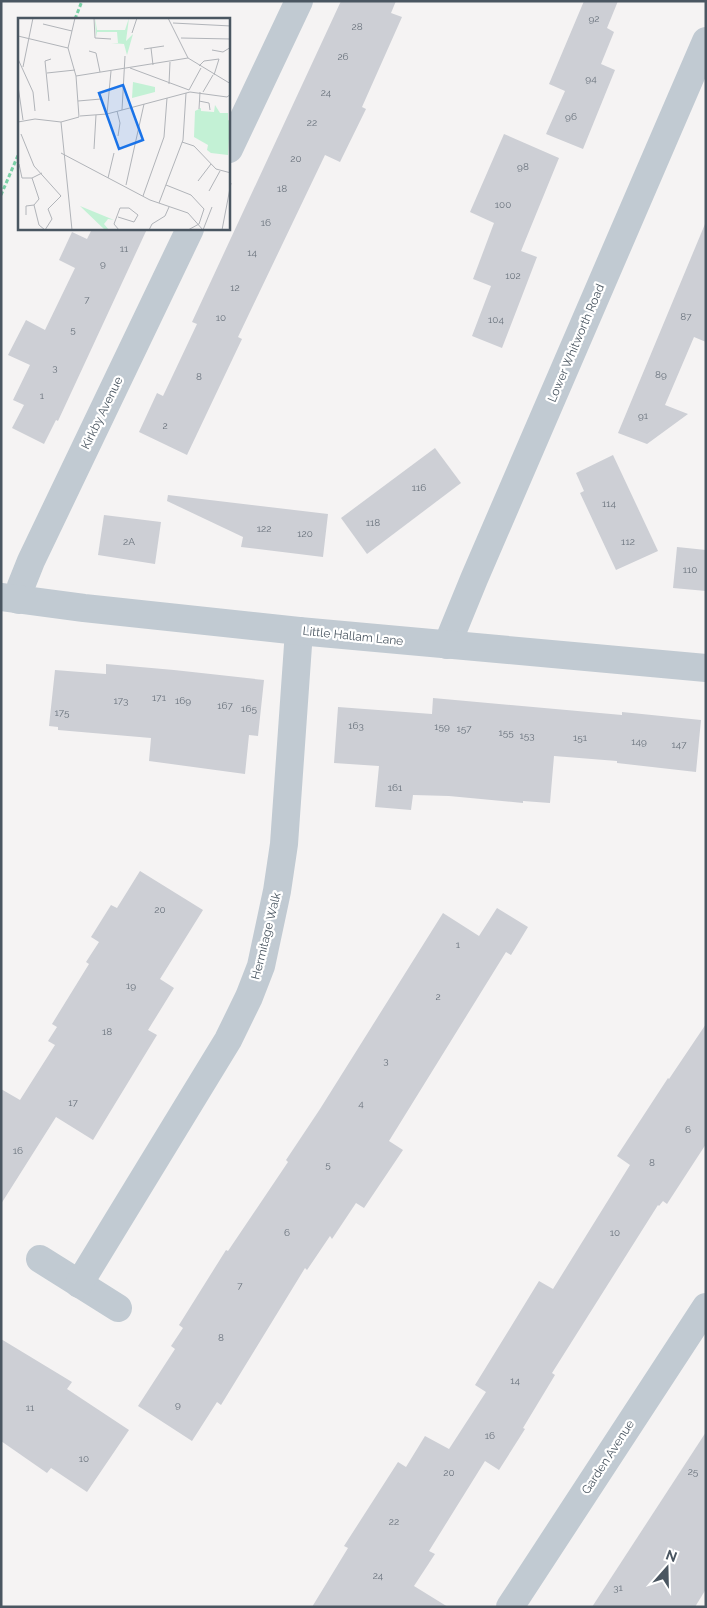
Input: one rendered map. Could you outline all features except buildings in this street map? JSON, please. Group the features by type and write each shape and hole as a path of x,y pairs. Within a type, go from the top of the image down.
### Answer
{"street":[{"path":"230,146 299,1"},
{"name":"Lower Whitworth Road","path":"447,645 706,41"},
{"name":"Kirkby Avenue","path":"10,599 21,586 31,560 190,230"},
{"name":"Little Hallam Lane","path":"10,599 300,631 706,668"},
{"name":"Hermitage Walk","path":"79,1284 228,1040 249,997 260,966 277,891 284,844 300,631"},
{"path":"40,1259 118,1308"},
{"name":"Garden Avenue","path":"510,1607 706,1307"}],"path":[{"path":"75,18 82,1"},
{"path":"1,195 18,155"}]}
